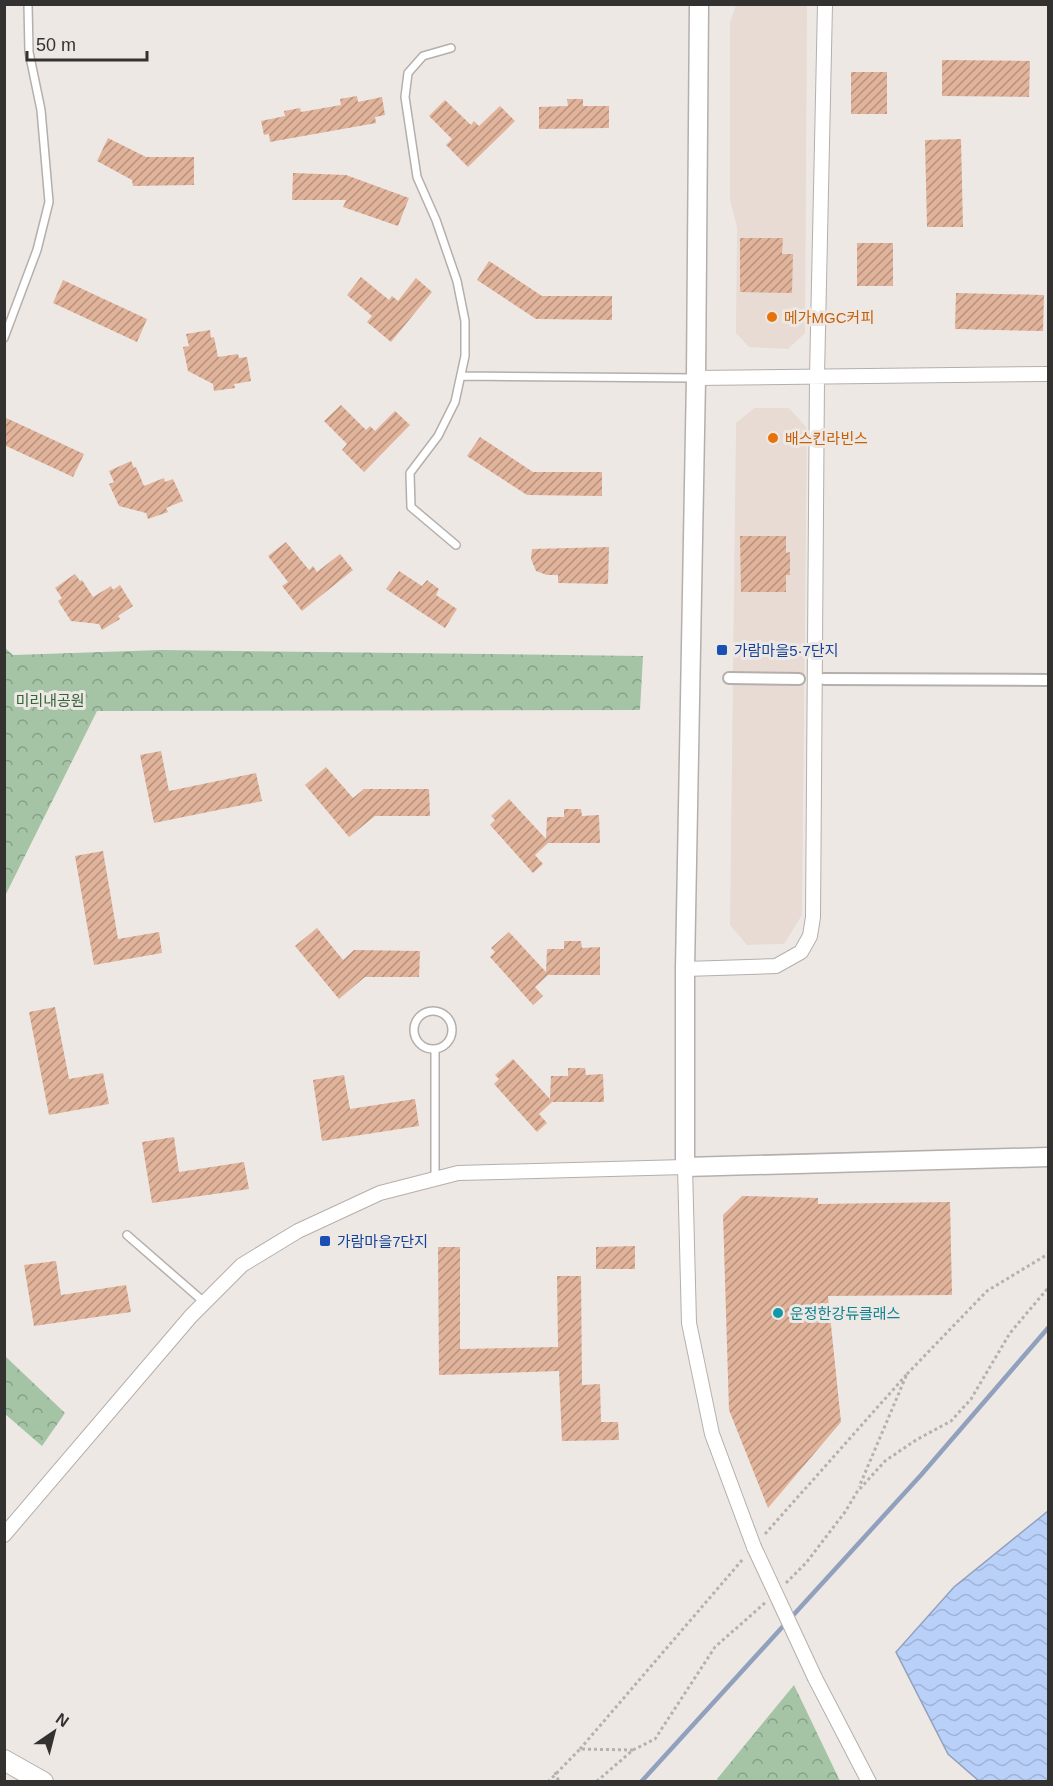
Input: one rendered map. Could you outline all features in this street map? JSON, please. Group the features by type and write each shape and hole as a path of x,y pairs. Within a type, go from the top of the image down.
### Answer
{"main road":[{"path":"4,1760 43,1782"},
{"path":"4,1767 21,1782"}],"street":[{"path":"699,4 696,378 685,969 685,1167 689,1323 712,1434 750,1551 869,1782"},
{"path":"685,969 776,966 801,952 810,936 813,905 817,376 825,4"},
{"path":"696,378 1048,374"},
{"path":"729,678 799,679"},
{"path":"824,679 1048,680"},
{"path":"4,1535 204,1303 242,1265 298,1232 380,1193 458,1173 1048,1157"}],"lane":[{"path":"4,338 37,250 49,202 41,110 29,52 28,4"},
{"path":"451,48 423,56 408,73 405,97 417,177 436,220 457,281 465,321 465,356 455,402 438,436 410,473 411,507 456,545"},
{"path":"461,376 696,378"},
{"path":"430,1012 442,1014 450,1022 452,1028 450,1040 441,1048 435,1049 423,1046 415,1036 419,1018 430,1012"},
{"path":"435,1049 435,1179"},
{"path":"127,1235 204,1303"}],"path":[{"path":"765,1534 907,1374 987,1291 1048,1254"},
{"path":"857,1492 885,1461 916,1440 951,1421 971,1399 1010,1333 1048,1288"},
{"path":"781,1587 806,1563 846,1512 857,1492 907,1374"},
{"path":"548,1782 555,1772 580,1749 750,1551"},
{"path":"596,1782 633,1750 655,1739 715,1647 773,1596"},
{"path":"580,1749 633,1750"},
{"path":"555,1772 559,1782"}],"shaded area":[{"path":"736,5 807,5 805,333 788,349 749,347 736,333 737,227 730,200 730,22"},
{"path":"754,408 789,408 807,428 802,915 784,944 747,945 730,925 736,423"}],"green space":[{"name":"미리내공원","path":"5,648 13,655 161,650 643,656 640,710 97,711 5,896"},
{"path":"5,1356 65,1413 42,1446 5,1414"},
{"path":"794,1685 840,1781 718,1781 717,1779"}],"water":[{"path":"1048,1511 1048,1781 979,1781 948,1754 896,1652 954,1587"}],"building":[{"path":"942,60 1030,61 1029,97 942,96"},
{"path":"851,72 887,72 887,114 851,114"},
{"path":"357,96 358,102 382,97 385,115 375,117 376,123 270,142 269,134 264,135 261,121 285,116 284,111 300,108 301,112 341,105 340,99"},
{"path":"567,99 583,99 583,106 609,106 609,128 539,129 539,107 568,106"},
{"path":"445,100 471,125 474,121 479,126 500,106 515,121 468,167 446,145 452,139 429,116"},
{"path":"108,138 146,157 194,157 194,185 133,186 132,180 97,161"},
{"path":"961,139 963,227 927,227 925,140"},
{"path":"293,173 346,175 409,198 398,226 343,207 346,200 292,200"},
{"path":"740,238 783,238 782,254 793,254 792,293 740,292"},
{"path":"857,243 893,243 893,286 857,286"},
{"path":"489,261 542,296 612,296 612,320 536,319 477,280"},
{"path":"361,277 389,300 392,296 398,301 416,278 432,292 391,342 367,322 372,316 347,295"},
{"path":"63,280 147,319 137,342 53,303"},
{"path":"956,293 1044,295 1043,331 955,329"},
{"path":"210,330 211,338 214,337 218,357 238,354 239,358 247,357 251,381 234,384 235,388 214,391 213,384 188,371 183,347 189,346 186,334"},
{"path":"341,405 366,430 370,426 375,431 395,411 410,425 364,472 342,450 347,444 324,421"},
{"path":"4,417 84,454 73,477 4,445"},
{"path":"480,437 533,472 602,472 602,496 527,495 467,456"},
{"path":"131,461 144,486 164,478 165,482 173,479 183,501 166,508 168,512 148,519 146,513 119,506 109,484 114,482 109,471"},
{"path":"740,536 786,536 786,553 790,552 790,575 786,575 786,592 741,592"},
{"path":"286,542 309,570 313,566 317,572 340,554 353,570 302,611 282,586 288,582 268,556"},
{"path":"609,547 608,584 558,583 558,575 547,575 536,571 531,559 532,549"},
{"path":"399,571 422,586 427,580 439,589 436,595 457,609 445,628 386,589"},
{"path":"75,574 80,581 82,580 93,597 111,586 113,590 120,585 133,606 118,616 120,619 102,630 99,624 71,621 58,601 62,598 55,588"},
{"path":"161,751 169,791 256,773 262,801 154,823 140,755"},
{"path":"326,767 353,798 364,789 429,789 430,816 375,816 349,837 305,785"},
{"path":"509,799 546,839 547,817 564,817 564,809 581,809 582,816 599,815 600,843 548,843 535,855 543,864 533,873 490,825 495,820 491,816"},
{"path":"103,851 118,939 159,932 162,953 94,965 75,856"},
{"path":"317,928 343,960 354,950 420,951 419,977 365,977 339,999 295,946"},
{"path":"509,932 546,972 547,949 564,949 564,941 581,941 582,948 600,947 600,975 548,975 535,987 543,996 533,1005 490,957 495,952 491,948"},
{"path":"55,1007 69,1079 103,1073 109,1104 49,1115 29,1012"},
{"path":"513,1059 550,1099 551,1076 568,1076 568,1068 585,1068 586,1075 603,1074 604,1102 552,1102 539,1114 547,1123 537,1132 494,1084 499,1079 495,1075"},
{"path":"344,1075 350,1109 415,1099 419,1126 322,1141 313,1080"},
{"path":"174,1137 179,1172 244,1162 249,1189 152,1203 142,1142"},
{"name":"운정한강듀클래스","path":"742,1196 818,1198 818,1204 950,1202 952,1295 828,1296 841,1422 768,1508 729,1410 723,1215"},
{"path":"635,1246 635,1269 596,1269 596,1247"},
{"path":"438,1247 460,1247 460,1349 558,1347 557,1276 581,1276 582,1385 600,1384 601,1422 618,1422 619,1440 562,1441 559,1371 439,1375"},
{"path":"56,1261 61,1295 126,1285 131,1312 34,1326 24,1265"}],"waterway":[{"path":"641,1782 921,1475 1048,1328"}],"place":[{"name":"메가MGC커피","path":"772,317"},
{"name":"배스킨라빈스","path":"773,438"},
{"name":"가람마을5·7단지","path":"722,650"},
{"name":"가람마을7단지","path":"325,1241"},
{"name":"운정한강듀클래스","path":"778,1313"}]}
